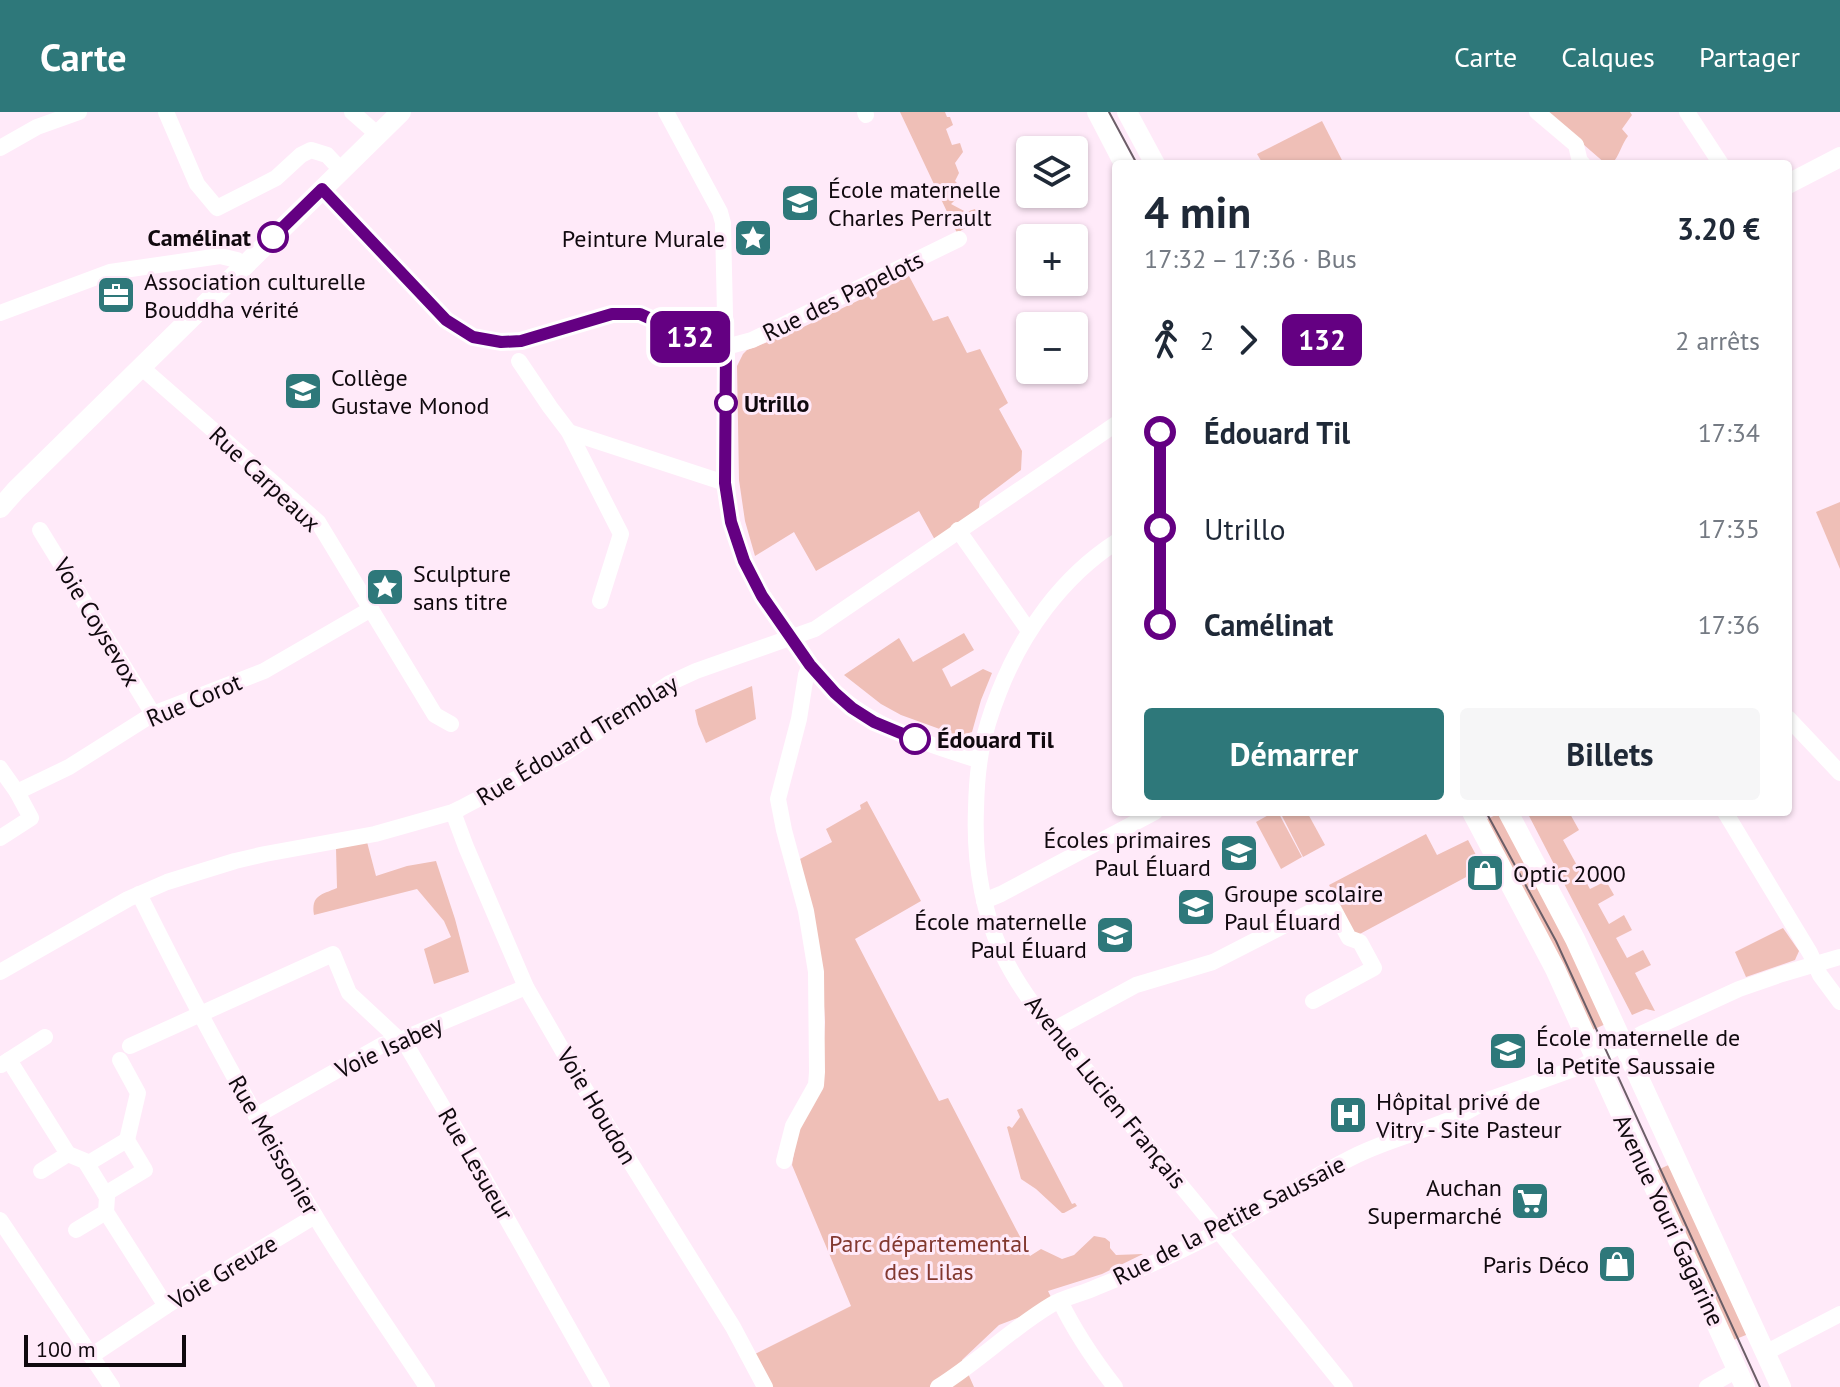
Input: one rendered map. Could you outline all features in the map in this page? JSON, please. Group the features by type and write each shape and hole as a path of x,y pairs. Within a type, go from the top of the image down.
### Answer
{"main road":[{"path":"0,508 8,495 401,112"},
{"path":"1097,112 1122,160"},
{"path":"1127,112 1153,160"},
{"path":"1792,182 1840,157"},
{"name":"Avenue Youri Gagarine","path":"1474,816 1545,947 1741,1379"},
{"name":"Avenue Youri Gagarine","path":"1510,816 1575,939 1781,1387"}],"street":[{"path":"0,148 37,127 79,112"},
{"path":"166,112 197,184 217,208 276,178 311,150 327,155 341,170"},
{"path":"352,112 377,134"},
{"path":"666,112 723,223 725,483 731,522 744,561 762,596 810,665 843,700 874,722 978,760"},
{"path":"1537,112 1576,145 1580,160"},
{"path":"1687,112 1718,160"},
{"path":"322,189 446,320 473,337 501,342 521,341 612,314 640,314 714,347 726,347"},
{"name":"Rue des Papelots","path":"726,347 752,340 959,239"},
{"path":"0,313 110,272 220,256 244,265"},
{"path":"519,361 569,432 621,534 600,601"},
{"name":"Rue Carpeaux","path":"141,367 318,522 435,715 451,724"},
{"name":"Rue Édouard Tremblay","path":"0,972 139,894 167,882 235,861 375,834 453,812 565,753 670,683 815,629 1112,427"},
{"path":"569,432 725,483"},
{"name":"Voie Coysevox","path":"40,530 153,714"},
{"path":"958,530 1029,631"},
{"name":"Avenue Lucien Français","path":"1112,544 1065,584 1029,631 1008,668 987,722 978,760 975,829 984,901 1002,953 1034,1007 1345,1387"},
{"name":"Rue Corot","path":"17,792 69,767 153,714 264,671 371,609"},
{"path":"784,1161 793,1126 816,1085 817,1072 816,972 806,911 778,799 810,665"},
{"path":"1792,722 1840,773"},
{"path":"0,768 31,818 0,838"},
{"name":"Voie Houdon","path":"453,812 526,987 583,1086 733,1327 765,1387"},
{"path":"984,901 1147,816"},
{"path":"1727,816 1840,1002"},
{"name":"Rue Meissonier","path":"139,894 199,1014 256,1116 315,1216 427,1387"},
{"path":"1053,1030 1136,985 1213,962 1328,903 1349,938 1360,942 1374,968 1313,1001"},
{"name":"Rue Lesueur","path":"199,1014 333,954 349,993 408,1048 602,1387"},
{"name":"Rue de la Petite Saussaie","path":"938,1387 1006,1336 1060,1301 1139,1270 1219,1231 1356,1155 1454,1118 1485,1101 1582,1066 1739,989 1840,957"},
{"name":"Voie Isabey","path":"256,1116 382,1045 526,987"},
{"path":"105,1194 145,1170 127,1140 138,1093 125,1053 199,1014"},
{"path":"45,1037 5,1063 68,1154 87,1164 107,1197 106,1212 166,1306"},
{"path":"87,1164 127,1140"},
{"path":"41,1171 68,1154"},
{"path":"76,1230 106,1212"},
{"name":"Voie Greuze","path":"91,1356 166,1306 315,1216"},
{"path":"0,1220 112,1387"},
{"path":"1060,1301 1069,1321 1115,1387"},
{"path":"1765,1353 1840,1314"},
{"path":"1707,1387 1741,1379"}],"green space":[{"path":"900,112 945,112 950,117 953,125 946,129 952,145 960,143 963,152 955,163 959,173 955,181 963,192 951,204 966,212 975,209 980,219 957,233"},
{"path":"1546,112 1630,112 1632,115 1622,129 1628,136 1617,157 1615,160 1601,160"},
{"path":"1322,121 1342,160 1261,160 1257,154"},
{"path":"909,276 933,321 948,316 967,353 980,349 1008,403 999,409 1022,451 1021,470 980,501 978,513 935,540 919,511 816,571 794,532 755,556 745,521 739,480 737,366 743,354"},
{"path":"1840,502 1840,569 1816,512"},
{"path":"964,633 974,650 942,669 951,687 983,669 992,673 972,732 959,736 901,715 881,704 844,675 899,638 913,662"},
{"path":"752,686 756,719 706,743 695,710"},
{"name":"Parc départemental des Lilas","path":"867,801 921,901 855,939 939,1101 948,1098 1030,1256 1041,1249 1062,1259 1074,1255 1094,1236 1110,1242 1110,1248 1116,1255 1143,1254 1102,1274 1048,1291 1053,1301 1041,1309 999,1325 962,1360 974,1387 768,1387 755,1354 851,1306 792,1165 798,1128 821,1089 825,1022 822,974 800,859 832,842 826,829 861,809 860,805"},
{"path":"1267,816 1280,816 1302,857 1281,869 1256,822"},
{"path":"1282,816 1309,816 1325,845 1303,857"},
{"path":"1494,816 1504,816 1608,1023 1590,1031 1483,821"},
{"path":"1529,816 1571,816 1579,830 1563,840 1590,889 1606,881 1614,895 1598,904 1609,924 1624,915 1632,930 1616,938 1627,958 1643,950 1651,965 1635,973 1655,1011 1646,1009 1632,1015"},
{"path":"1426,834 1437,855 1468,840 1483,868 1356,936 1329,885"},
{"path":"367,842 376,876 436,861 469,972 434,984 424,949 451,937 444,921 417,889 314,915 316,900 337,888 336,848"},
{"path":"1783,928 1799,951 1795,960 1746,977 1735,952"},
{"path":"1022,1108 1072,1204 1077,1206 1064,1213 1021,1179 1007,1127 1012,1128 1020,1117 1017,1110"},
{"path":"1673,1163 1751,1333 1731,1341 1653,1172"}],"tram line":[{"path":"1109,112 1135,160"},
{"path":"1488,816 1556,941 1760,1387"}],"bus line":[{"name":"132","path":"273,237 322,189 446,320 473,337 501,342 521,341 612,314 640,314 714,347 726,347 725,483 731,522 744,561 762,596 810,665 835,693 874,722 915,739"}],"place":[{"name":"École maternelle Charles Perrault","path":"800,203"},
{"name":"Camélinat","path":"273,237"},
{"name":"Peinture Murale","path":"753,238"},
{"name":"Association culturelle Bouddha vérité","path":"116,295"},
{"name":"Collège Gustave Monod","path":"303,391"},
{"name":"Utrillo","path":"726,403"},
{"name":"Sculpture sans titre","path":"385,587"},
{"name":"Édouard Til","path":"915,739"},
{"name":"Écoles primaires Paul Éluard","path":"1239,853"},
{"name":"Optic 2000","path":"1485,873"},
{"name":"Groupe scolaire Paul Éluard","path":"1196,907"},
{"name":"École maternelle Paul Éluard","path":"1115,935"},
{"name":"École maternelle de la Petite Saussaie","path":"1508,1051"},
{"name":"Hôpital privé de Vitry - Site Pasteur","path":"1348,1115"},
{"name":"Auchan Supermarché","path":"1530,1201"},
{"name":"Paris Déco","path":"1617,1264"}]}
